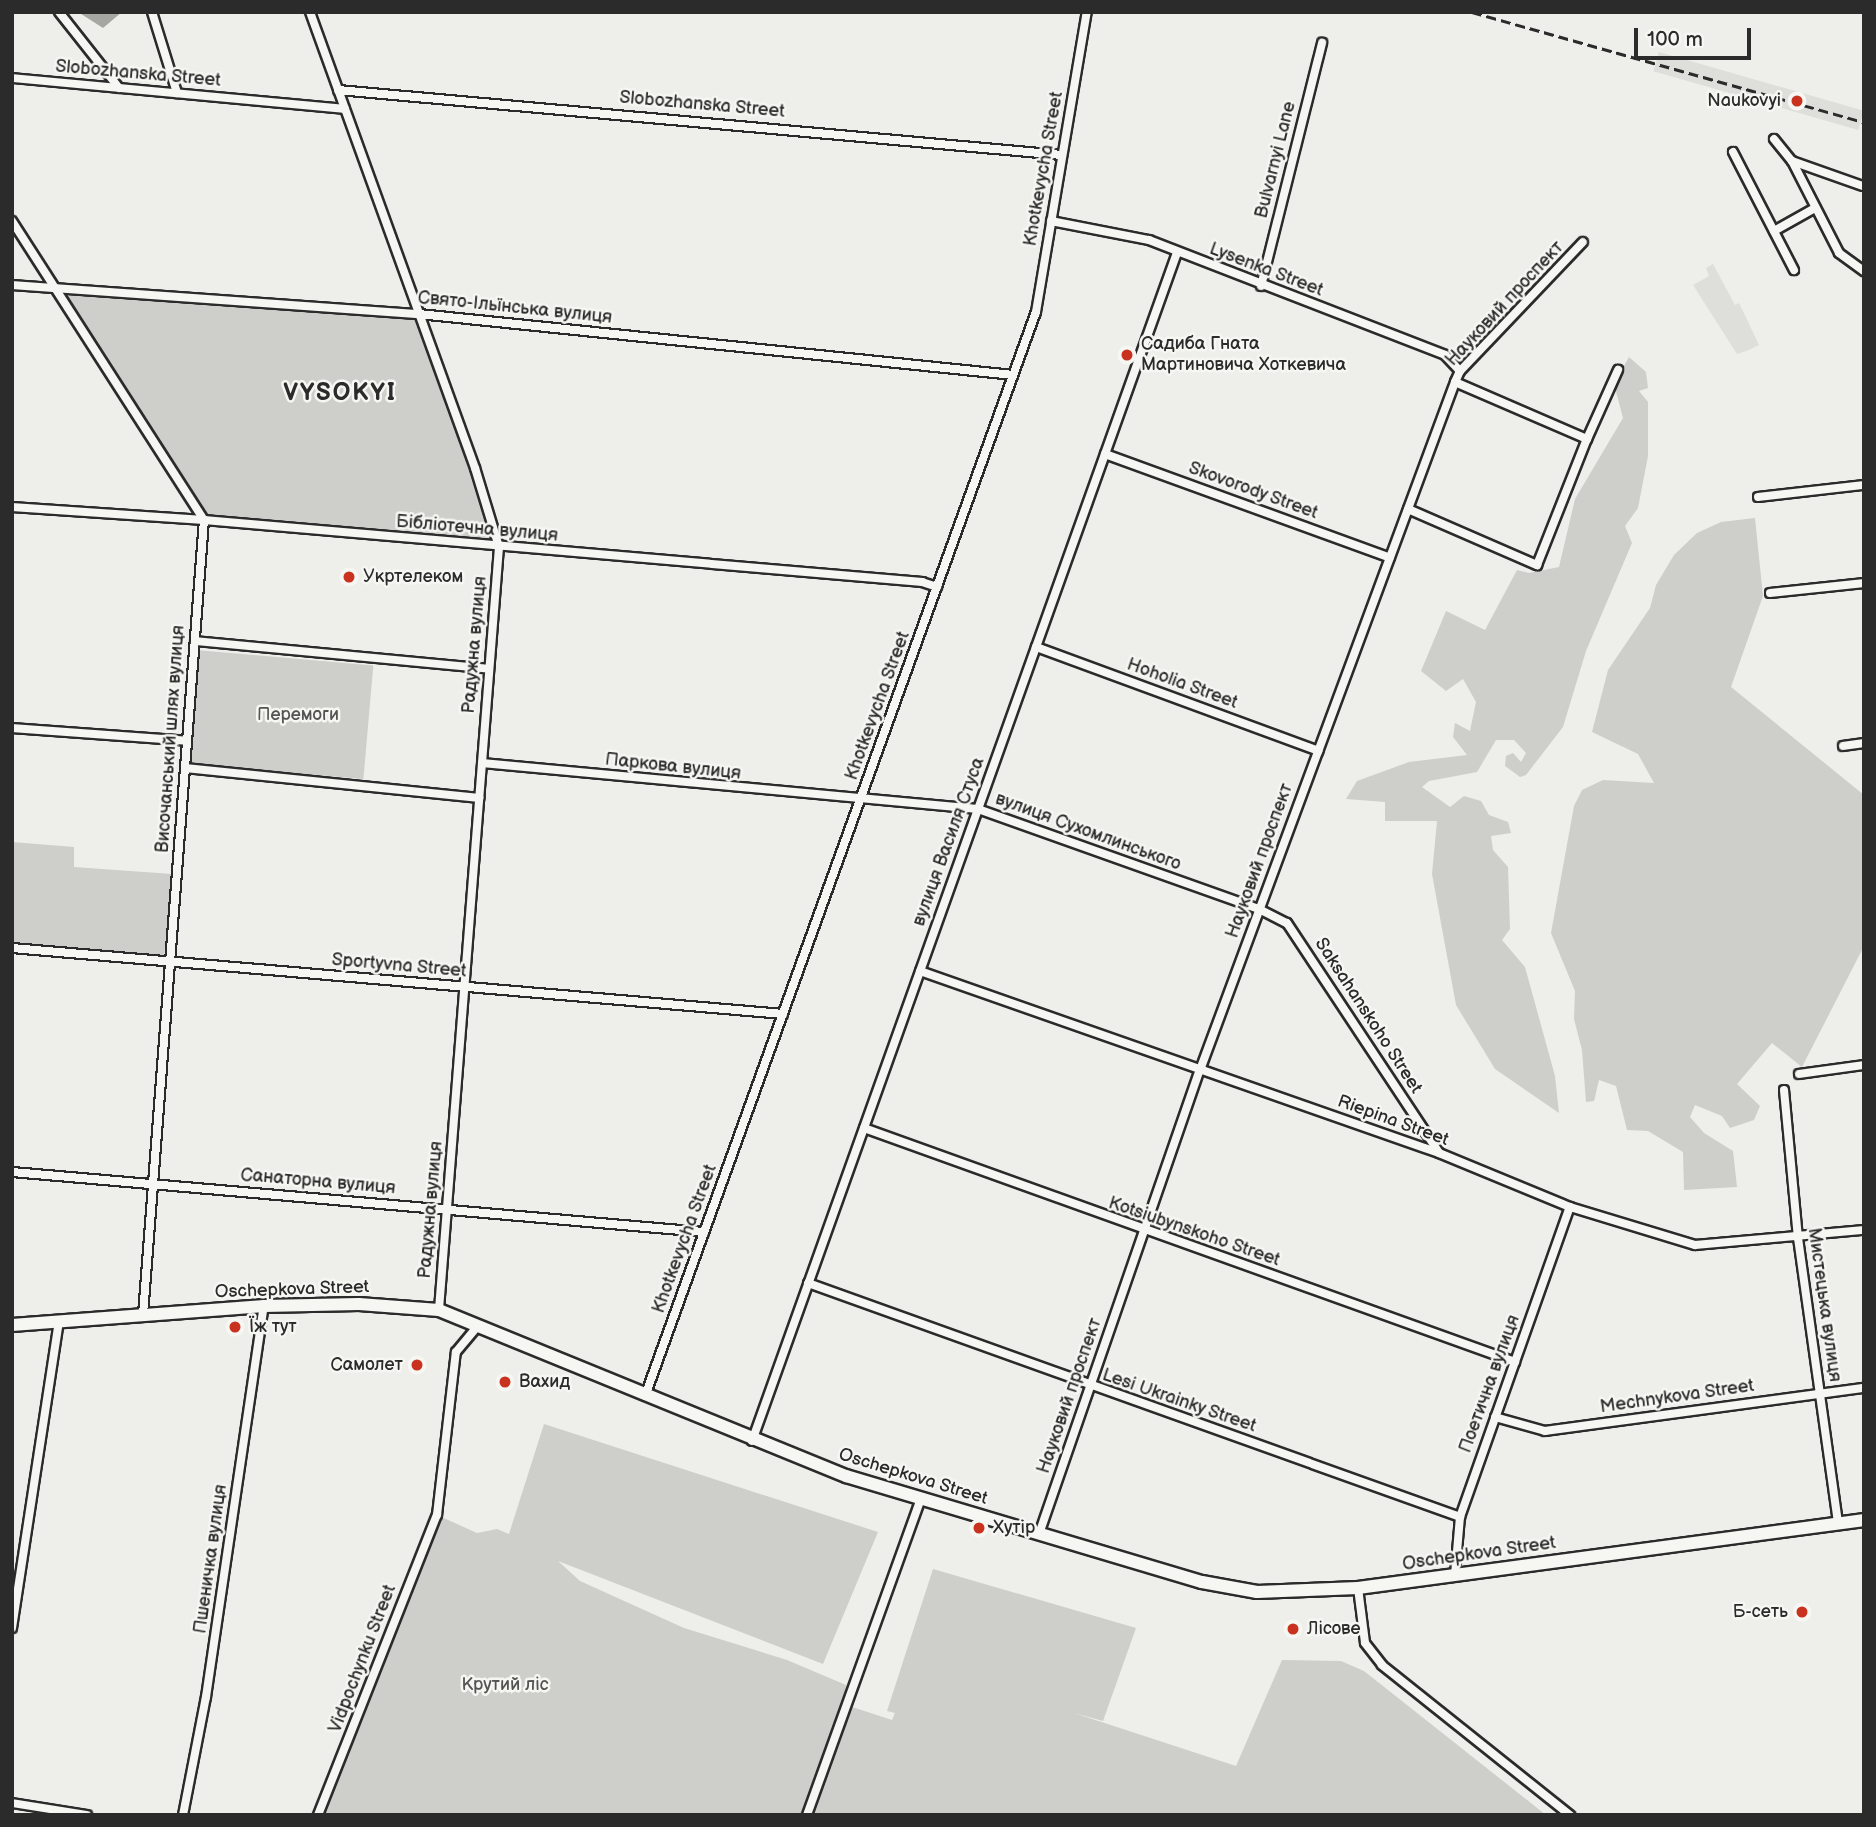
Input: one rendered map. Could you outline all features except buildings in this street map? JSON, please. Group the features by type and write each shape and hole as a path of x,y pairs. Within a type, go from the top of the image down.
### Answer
{"highway":[{"name":"Oschepkova Street","path":"12,1325 264,1306 359,1304 439,1310 752,1441 921,1499 1202,1582 1256,1592 1358,1588 1864,1520"}],"street":[{"path":"60,12 120,88"},
{"path":"152,12 177,93"},
{"name":"Радужна вулиця","path":"310,12 419,314 499,547 439,1310"},
{"name":"Khotkevycha Street","path":"645,1396 1036,312 1087,12"},
{"name":"Bulvarnyi Lane","path":"1261,286 1322,43"},
{"name":"Slobozhanska Street","path":"12,78 345,109"},
{"name":"Slobozhanska Street","path":"338,90 1062,155"},
{"path":"1774,139 1792,161 1839,253 1864,271"},
{"path":"1733,152 1794,270"},
{"path":"1792,161 1863,186"},
{"path":"1774,232 1815,208"},
{"path":"12,220 204,520"},
{"name":"Lysenka Street","path":"1051,221 1149,240 1261,286 1446,355 1460,371"},
{"name":"Науковий проспект","path":"1039,1534 1200,1070 1455,382 1460,371 1583,243"},
{"name":"вулиця Василя Стуса","path":"752,1441 1177,253"},
{"name":"Свято-Ільїнська вулиця","path":"12,285 419,314 1013,375"},
{"path":"1408,509 1537,565 1587,439 1618,370"},
{"path":"1455,382 1587,439"},
{"name":"Skovorody Street","path":"1105,454 1390,558"},
{"path":"1758,498 1864,485"},
{"name":"Бібліотечна вулиця","path":"12,507 204,520 922,582 937,587"},
{"name":"Височанський шлях вулиця","path":"143,1315 204,520"},
{"path":"1770,593 1864,583"},
{"path":"195,641 489,669"},
{"name":"Hoholia Street","path":"1036,647 1318,751"},
{"path":"12,728 187,741"},
{"path":"1843,746 1864,743"},
{"name":"Паркова вулиця","path":"482,764 861,801"},
{"path":"185,768 479,798"},
{"name":"вулиця Сухомлинського","path":"861,801 978,809 1259,909"},
{"name":"Saksahanskoho Street","path":"1259,909 1287,923 1439,1153"},
{"name":"Sportyvna Street","path":"12,948 783,1014"},
{"name":"Riepina Street","path":"920,971 1439,1153 1570,1207 1695,1245 1798,1238 1864,1230"},
{"path":"1799,1074 1864,1065"},
{"name":"Мистецька вулиця","path":"1784,1090 1798,1238 1838,1523"},
{"name":"Kotsiubynskoho Street","path":"864,1128 1143,1232 1515,1362"},
{"name":"Санаторна вулиця","path":"12,1172 704,1232"},
{"name":"Поетична вулиця","path":"1455,1576 1460,1517 1570,1207"},
{"name":"Lesi Ukrainky Street","path":"808,1283 1460,1517"},
{"name":"Пшеничка вулиця","path":"183,1815 206,1697 264,1306"},
{"path":"12,1629 59,1321"},
{"name":"Vidpochynku Street","path":"318,1815 437,1515 456,1352 479,1325"},
{"name":"Mechnykova Street","path":"1495,1417 1545,1431 1864,1388"},
{"path":"807,1815 921,1499"},
{"path":"1358,1588 1365,1643 1382,1665 1570,1815"},
{"path":"12,1803 87,1815"}],"shaded area":[{"path":"78,12 122,12 103,28"},
{"path":"1659,52 1864,111 1858,130 1653,71"},
{"path":"1713,264 1735,305 1739,303 1759,345 1749,350 1737,354 1693,285 1709,276 1706,268"}],"green space":[{"path":"56,289 419,314 499,547 204,520"},
{"path":"1629,357 1646,372 1648,388 1639,391 1648,402 1648,456 1638,508 1625,526 1632,543 1586,651 1563,727 1526,775 1520,777 1505,766 1506,756 1513,753 1521,762 1526,753 1514,740 1496,740 1477,772 1429,781 1422,787 1450,807 1464,796 1481,801 1489,815 1508,822 1511,833 1491,836 1493,850 1508,867 1510,929 1502,940 1525,967 1555,1076 1559,1113 1495,1069 1456,1005 1432,874 1437,821 1385,821 1385,802 1346,799 1357,781 1409,762 1467,755 1453,737 1455,723 1470,731 1476,702 1463,679 1446,691 1421,671 1446,611 1485,630 1517,570 1529,573 1559,567 1575,499 1623,418 1614,384"},
{"path":"1755,518 1763,596 1731,687 1864,795 1864,946 1802,1067 1772,1043 1737,1084 1760,1106 1754,1120 1730,1128 1722,1116 1695,1105 1690,1117 1704,1133 1733,1151 1737,1187 1684,1190 1683,1152 1648,1131 1627,1130 1616,1086 1599,1080 1594,1101 1586,1102 1582,1050 1574,1019 1575,991 1551,933 1574,806 1582,790 1603,780 1654,783 1638,754 1592,732 1608,670 1650,608 1656,585 1674,555 1697,533 1721,522"},
{"name":"Перемоги","path":"196,650 373,666 363,779 186,764"},
{"path":"12,842 74,847 74,867 172,874 164,958 12,944"},
{"name":"Крутий ліс","path":"544,1424 878,1532 823,1664 558,1561 580,1581 684,1628 787,1660 846,1685 843,1704 892,1720 895,1713 887,1711 933,1569 1136,1628 1103,1721 1074,1713 1236,1766 1282,1660 1341,1661 1364,1671 1546,1815 320,1815 364,1716 376,1664 408,1586 428,1550 437,1515 477,1533 497,1529 509,1534"}],"railway":[{"path":"1472,12 1864,122"}],"place":[{"name":"Naukovyi","path":"1797,101"},
{"name":"Садиба Гната Мартиновича Хоткевича","path":"1127,355"},
{"name":"Укртелеком","path":"349,577"},
{"name":"Їж тут","path":"235,1327"},
{"name":"Самолет","path":"417,1365"},
{"name":"Вахид","path":"505,1382"},
{"name":"Хутір","path":"979,1528"},
{"name":"Б-сеть","path":"1802,1612"},
{"name":"Лісове","path":"1293,1629"}],"district":[{"name":"VYSOKYI","path":"340,393"}]}
